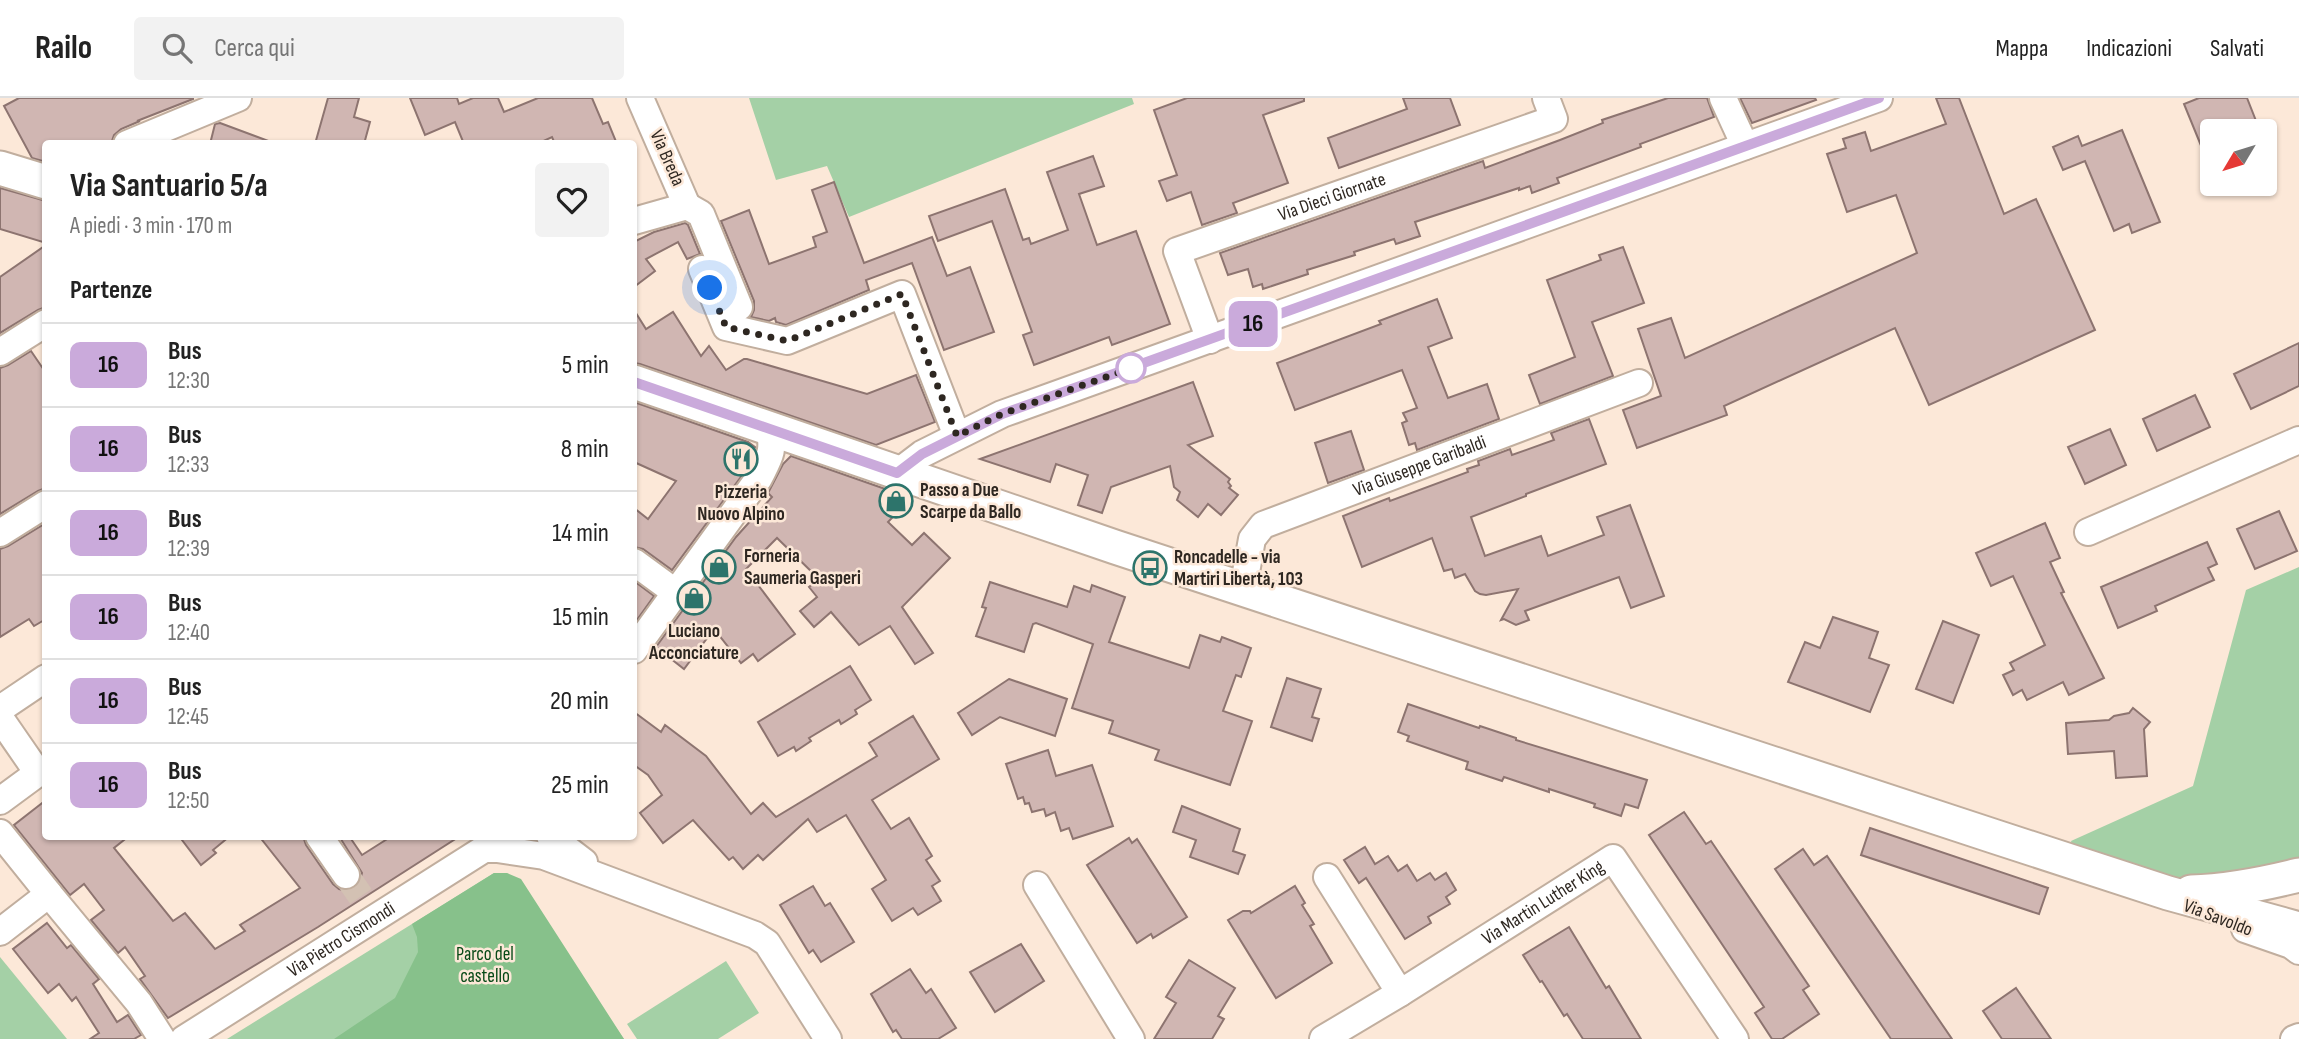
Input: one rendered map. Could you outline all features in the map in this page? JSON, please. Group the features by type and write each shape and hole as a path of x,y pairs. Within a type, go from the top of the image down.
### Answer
{"main road":[{"path":"0,168 42,180"},
{"path":"637,383 1243,589 2152,888 2299,929"},
{"path":"2152,888 2217,891 2259,885 2299,875"}],"street":[{"path":"137,140 238,98"},
{"name":"Via Breda","path":"637,220 687,206 640,98"},
{"name":"Via Dieci Giornate","path":"1210,340 1177,251 1554,119 1546,98"},
{"path":"1723,98 1745,146"},
{"path":"897,473 922,454 1002,414 1879,98"},
{"path":"687,206 701,214 739,307"},
{"path":"702,269 726,327 787,341 902,294 957,436"},
{"path":"0,352 42,326"},
{"name":"Via Giuseppe Garibaldi","path":"1243,589 1252,539 1263,525 1639,383"},
{"path":"641,623 675,593 758,478 771,455 773,443 769,428"},
{"path":"2088,532 2299,440"},
{"path":"0,533 42,507"},
{"path":"637,564 675,593"},
{"path":"0,709 42,681"},
{"path":"0,718 38,773 0,801"},
{"path":"0,833 139,1003 162,1039"},
{"path":"322,840 346,875"},
{"path":"556,840 625,886"},
{"path":"490,843 497,849 544,856 755,935 767,943 828,1039"},
{"name":"Via Pietro Cismondi","path":"184,1039 369,908 490,843"},
{"name":"Via Martin Luther King","path":"1323,1039 1613,858 1735,1039"},
{"path":"1327,877 1400,993"},
{"path":"1037,885 1131,1039"},
{"name":"Via Savoldo","path":"2152,888 2194,911 2291,945 2299,951"},
{"path":"0,932 49,894"},
{"path":"2294,1039 2299,1037"}],"green space":[{"path":"749,98 1132,98 1134,104 849,217 827,166 776,180"},
{"path":"2299,567 2299,861 2291,866 2179,880 2073,848 2071,841 2193,786 2246,590"},
{"name":"Parco del castello","path":"494,873 507,873 624,1039 227,1039"},
{"name":"Parco del castello","path":"494,873 507,873 521,879 624,1039 334,1039 395,998 418,952 417,937 412,924"},
{"path":"0,957 67,1039 0,1039"},
{"path":"726,961 759,1013 718,1039 637,1039 627,1024"}],"building":[{"path":"19,98 193,98 121,129 112,140 42,140 42,161 32,158 4,106"},
{"path":"328,98 359,98 354,117 370,122 365,140 316,140"},
{"path":"410,98 457,98 459,104 473,98 498,98 504,112 538,98 592,98 603,124 608,122 615,140 553,140 552,137 546,140 462,140 455,122 425,135"},
{"path":"1187,98 1304,98 1304,101 1263,115 1288,183 1233,203 1237,213 1202,225 1191,192 1167,201 1159,181 1177,175 1154,110"},
{"path":"1403,98 1450,98 1460,125 1339,168 1328,138 1407,109"},
{"path":"1668,98 1707,98 1714,117 1557,178 1559,183 1532,193 1530,186 1519,188 1415,222 1420,236 1396,244 1394,239 1354,252 1355,255 1307,270 1308,274 1263,289 1262,284 1253,287 1248,269 1228,275 1220,253 1483,161 1485,168 1603,123 1602,120"},
{"path":"1740,98 1815,98 1816,100 1752,123"},
{"path":"1936,98 1959,98 2004,214 2036,199 2095,330 1929,405 1895,328 1724,406 1727,415 1637,448 1623,410 1661,396 1638,329 1671,318 1685,358 1917,253 1896,195 1847,212 1827,154 1846,148 1843,139 1865,132 1871,151 1946,124"},
{"path":"2199,98 2247,98 2255,119 2200,119 2200,143 2184,104"},
{"path":"220,123 266,140 211,140 215,124"},
{"path":"2122,130 2160,222 2132,233 2129,224 2114,231 2085,161 2063,170 2053,147 2078,136 2082,146"},
{"path":"1093,156 1104,186 1079,194 1097,245 1136,231 1170,324 1112,345 1109,337 1034,365 1023,335 1032,332 992,221 938,241 929,216 1005,189 1023,240 1029,238 1031,244 1068,230 1047,172"},
{"path":"834,182 864,263 932,237 947,276 970,267 994,332 944,350 912,263 866,280 869,290 786,325 776,322 775,318 769,321 751,317 754,301 721,221 749,210 769,264 816,247 813,237 827,232 812,190"},
{"path":"0,188 42,200 42,242 0,229"},
{"path":"685,223 688,225 700,254 687,259 678,242 646,259 655,271 637,285 637,240 654,232"},
{"path":"1623,247 1644,303 1592,322 1613,376 1540,404 1529,375 1575,357 1547,280 1601,260 1599,255"},
{"path":"42,248 42,308 0,333 0,277"},
{"path":"1437,299 1452,338 1428,347 1448,398 1487,384 1499,419 1417,450 1415,443 1409,445 1402,423 1407,421 1403,413 1417,408 1402,370 1295,410 1277,363 1381,324 1379,321"},
{"path":"673,312 701,356 709,346 726,370 747,359 867,394 916,375 935,422 876,445 637,364 637,315 646,329"},
{"path":"2299,343 2299,386 2251,409 2234,374"},
{"path":"31,351 42,367 42,490 0,514 0,368"},
{"path":"1193,382 1213,436 1188,445 1230,479 1229,488 1238,495 1221,515 1208,504 1198,517 1177,500 1180,492 1174,487 1170,466 1111,487 1102,513 1078,505 1088,475 1056,464 1050,482 980,459"},
{"path":"2195,395 2210,427 2157,451 2143,419"},
{"path":"637,403 748,442 755,447 746,470 672,570 643,549 637,548 637,510 648,519 676,481 637,463"},
{"path":"1589,419 1606,464 1471,517 1485,556 1541,536 1548,556 1604,535 1597,517 1630,505 1664,596 1631,608 1619,577 1525,611 1529,620 1516,625 1501,620 1518,589 1480,594 1475,591 1465,574 1455,578 1452,569 1444,571 1432,538 1362,567 1343,516 1468,472 1467,469 1479,465 1478,461 1510,449 1512,455 1554,440 1551,433"},
{"path":"2110,429 2126,465 2085,484 2068,447"},
{"path":"1351,431 1364,470 1328,483 1315,443"},
{"path":"791,456 911,498 888,522 912,545 924,533 950,558 902,607 933,653 915,664 890,626 859,645 831,612 814,627 800,611 817,597 809,587 819,579 777,538 746,569 795,634 758,661 753,654 741,663 714,629 684,669 656,647 736,537 772,497 768,493 783,464"},
{"path":"2279,511 2297,551 2255,569 2237,529"},
{"path":"2045,523 2060,558 2050,562 2064,592 2061,593 2104,678 2069,695 2063,682 2027,700 2022,690 2013,695 2003,675 2014,670 2010,663 2045,645 2013,576 1991,586 1976,553"},
{"path":"42,525 42,621 34,626 29,619 0,637 0,549"},
{"path":"2207,542 2217,564 2208,568 2214,580 2155,606 2157,611 2118,628 2101,587"},
{"path":"990,582 1067,607 1074,586 1090,592 1092,585 1125,597 1109,642 1189,668 1200,635 1220,642 1222,637 1251,648 1241,677 1236,675 1223,711 1252,721 1230,785 1155,760 1159,750 1109,733 1113,721 1072,708 1093,644 1036,623 1033,624 1024,652 976,636 986,608 982,607"},
{"path":"637,583 654,596 637,620"},
{"path":"1833,617 1878,632 1869,658 1889,665 1870,712 1788,682 1805,642 1820,648"},
{"path":"1943,621 1979,635 1953,703 1916,689"},
{"path":"850,666 871,700 855,710 857,714 841,724 839,720 809,738 811,741 796,751 794,747 778,756 758,722"},
{"path":"1287,678 1321,689 1312,717 1319,719 1312,741 1271,727"},
{"path":"1009,679 1067,699 1055,736 1000,717 972,735 958,713"},
{"path":"1408,704 1647,780 1638,808 1625,804 1621,816 1594,807 1595,804 1549,789 1549,792 1504,777 1502,781 1466,769 1468,762 1407,741 1409,736 1398,732"},
{"path":"2133,708 2150,722 2144,729 2147,776 2116,778 2114,751 2068,754 2066,723 2109,720 2114,716 2129,713"},
{"path":"637,714 661,732 665,725 706,756 751,814 763,803 776,817 877,756 869,743 913,716 939,759 872,800 891,829 909,818 932,856 926,860 940,881 932,886 941,901 918,915 913,908 892,921 872,889 886,880 846,815 817,832 808,819 763,860 758,855 743,869 733,857 729,860 693,820 663,843 640,813 662,795 648,775 637,767"},
{"path":"1048,750 1056,776 1092,765 1113,826 1073,839 1069,828 1061,831 1055,812 1046,816 1044,809 1032,812 1023,797 1018,799 1006,764"},
{"path":"42,803 42,840 124,840 114,848 173,921 185,913 215,949 245,931 240,925 300,888 262,840 304,840 333,884 347,891 360,881 362,873 341,840 352,840 362,855 386,840 454,840 168,1018 140,979 145,976 125,947 118,953 91,920 104,910 84,884 70,895 14,825"},
{"path":"1182,806 1240,829 1233,851 1245,855 1238,874 1190,857 1196,840 1173,832"},
{"path":"1684,812 1706,844 1711,841 1809,986 1803,990 1819,1014 1782,1039 1772,1039 1755,1013 1764,1007 1649,835"},
{"path":"1870,828 2048,888 2039,914 1861,855"},
{"path":"1129,838 1132,843 1137,839 1187,917 1153,938 1151,934 1137,943 1087,865"},
{"path":"182,840 225,840 213,850 216,853 201,865"},
{"path":"1365,847 1375,864 1388,856 1398,871 1407,865 1417,881 1430,873 1435,880 1446,873 1456,890 1446,897 1450,904 1428,917 1431,923 1405,939 1366,878 1359,883 1344,860"},
{"path":"1803,849 1814,865 1827,856 1952,1039 1891,1039 1775,869"},
{"path":"813,886 825,906 830,903 854,942 821,962 813,950 809,953 780,905"},
{"path":"1295,886 1305,903 1302,905 1314,924 1310,926 1332,963 1276,998 1228,920 1243,911 1251,913"},
{"path":"47,923 67,948 71,945 99,979 93,984 117,1022 128,1015 141,1035 134,1039 90,1039 99,1033 76,997 72,1001 59,984 48,993 13,949"},
{"path":"1569,927 1641,1039 1583,1039 1567,1014 1564,1016 1542,981 1540,982 1523,955"},
{"path":"1021,944 1044,981 995,1012 970,972"},
{"path":"1189,960 1235,988 1218,1016 1224,1019 1212,1039 1154,1039 1176,1003 1166,997"},
{"path":"910,969 926,993 931,989 956,1028 938,1039 902,1039 896,1030 893,1032 871,994"},
{"path":"2016,988 2051,1039 2002,1039 1983,1011"}],"tunnel":[{"path":"346,875 362,898"}],"bus line":[{"name":"16","path":"637,383 897,473 922,454 1002,414 1879,98"}],"place":[{"name":"Pizzeria Nuovo Alpino","path":"741,459"},
{"name":"Passo a Due Scarpe da Ballo","path":"896,501"},
{"name":"Forneria Saumeria Gasperi","path":"719,567"},
{"name":"Roncadelle - via Martiri Libertà, 103","path":"1150,568"},
{"name":"Luciano Acconciature","path":"694,598"}],"route":[{"path":"710,288 726,327 787,341 902,294 957,436 1002,414 1131,368"}]}
